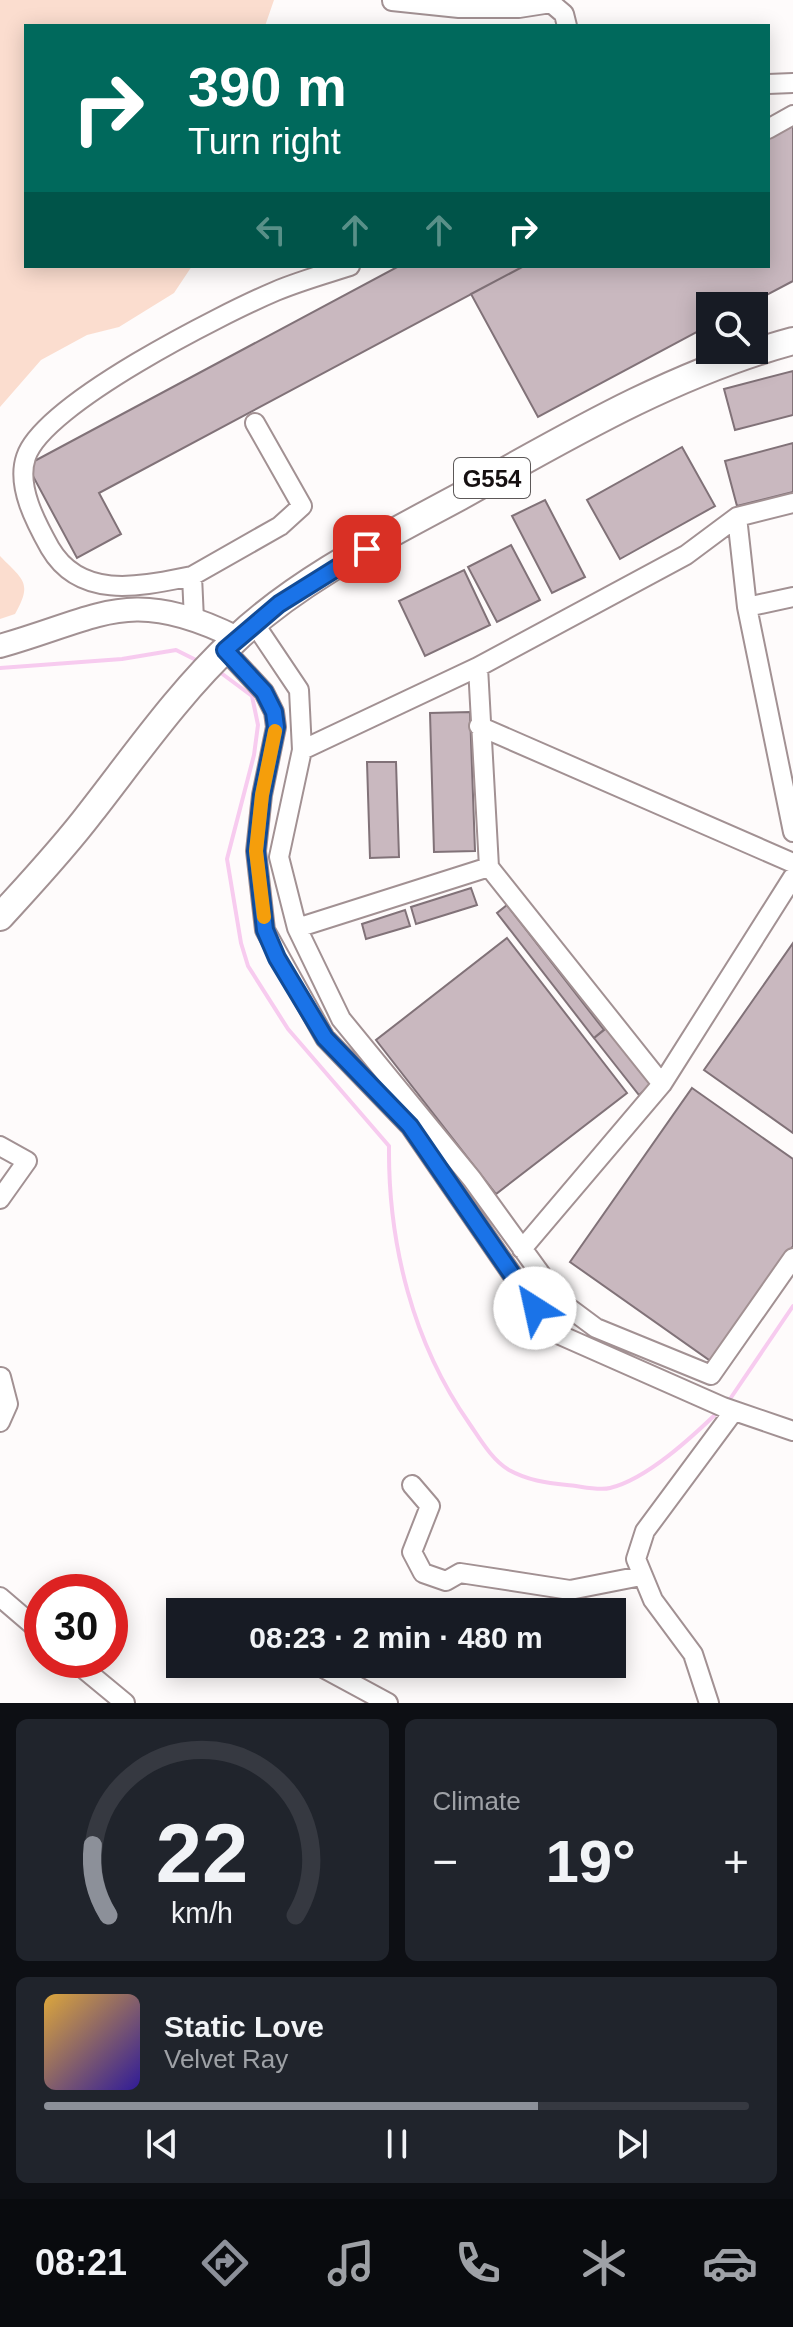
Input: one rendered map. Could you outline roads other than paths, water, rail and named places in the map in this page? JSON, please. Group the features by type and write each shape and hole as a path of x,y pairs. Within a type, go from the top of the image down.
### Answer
{"highway":[{"name":"G554","path":"0,917 67,843 191,686 233,642 367,549 591,425 719,364 793,341"}],"main road":[{"path":"0,646 112,609 143,608 194,620 233,642"}],"street":[{"path":"392,1 459,8 519,8 551,3 564,14 566,24"},
{"path":"770,84 793,83"},
{"path":"770,128 793,115"},
{"path":"255,423 302,506 280,526 192,576 116,586 97,585 73,575 54,555 29,502 23,473 27,452 56,417 129,370 262,297 344,268"},
{"path":"302,750 478,667 686,555 737,517 793,503"},
{"path":"737,517 747,607 793,832"},
{"path":"192,576 194,620"},
{"path":"747,607 793,597"},
{"path":"233,642 299,690 302,750 279,857 297,928 341,1019 472,1179 561,1302 596,1328 711,1375 793,1258"},
{"path":"233,642 264,692 274,712 276,727 262,795 256,851 265,930 325,1038 410,1126 551,1331 721,1406 793,1431"},
{"path":"478,667 489,867 662,1084"},
{"path":"479,726 793,863"},
{"path":"297,928 489,867"},
{"path":"522,1249 662,1084 793,877"},
{"path":"0,1146 27,1161 0,1199"},
{"path":"0,1422 8,1404 1,1377"},
{"path":"709,1703 693,1654 653,1600 636,1559 645,1531 721,1406"},
{"path":"412,1485 430,1506 412,1552 423,1573 446,1581 460,1573 570,1590 641,1576"},
{"path":"0,1597 24,1618"},
{"path":"95,1678 125,1703"},
{"path":"342,1678 388,1703"}],"waterway":[{"path":"0,668 122,659 176,650 198,661"},
{"path":"217,670 252,696 258,725 254,755 227,859 241,943 248,966 288,1029 389,1146 393,1219 408,1291 433,1360 449,1392 478,1436 497,1461 530,1479 605,1489 654,1467 719,1411"},
{"path":"728,1402 793,1306"}]}
